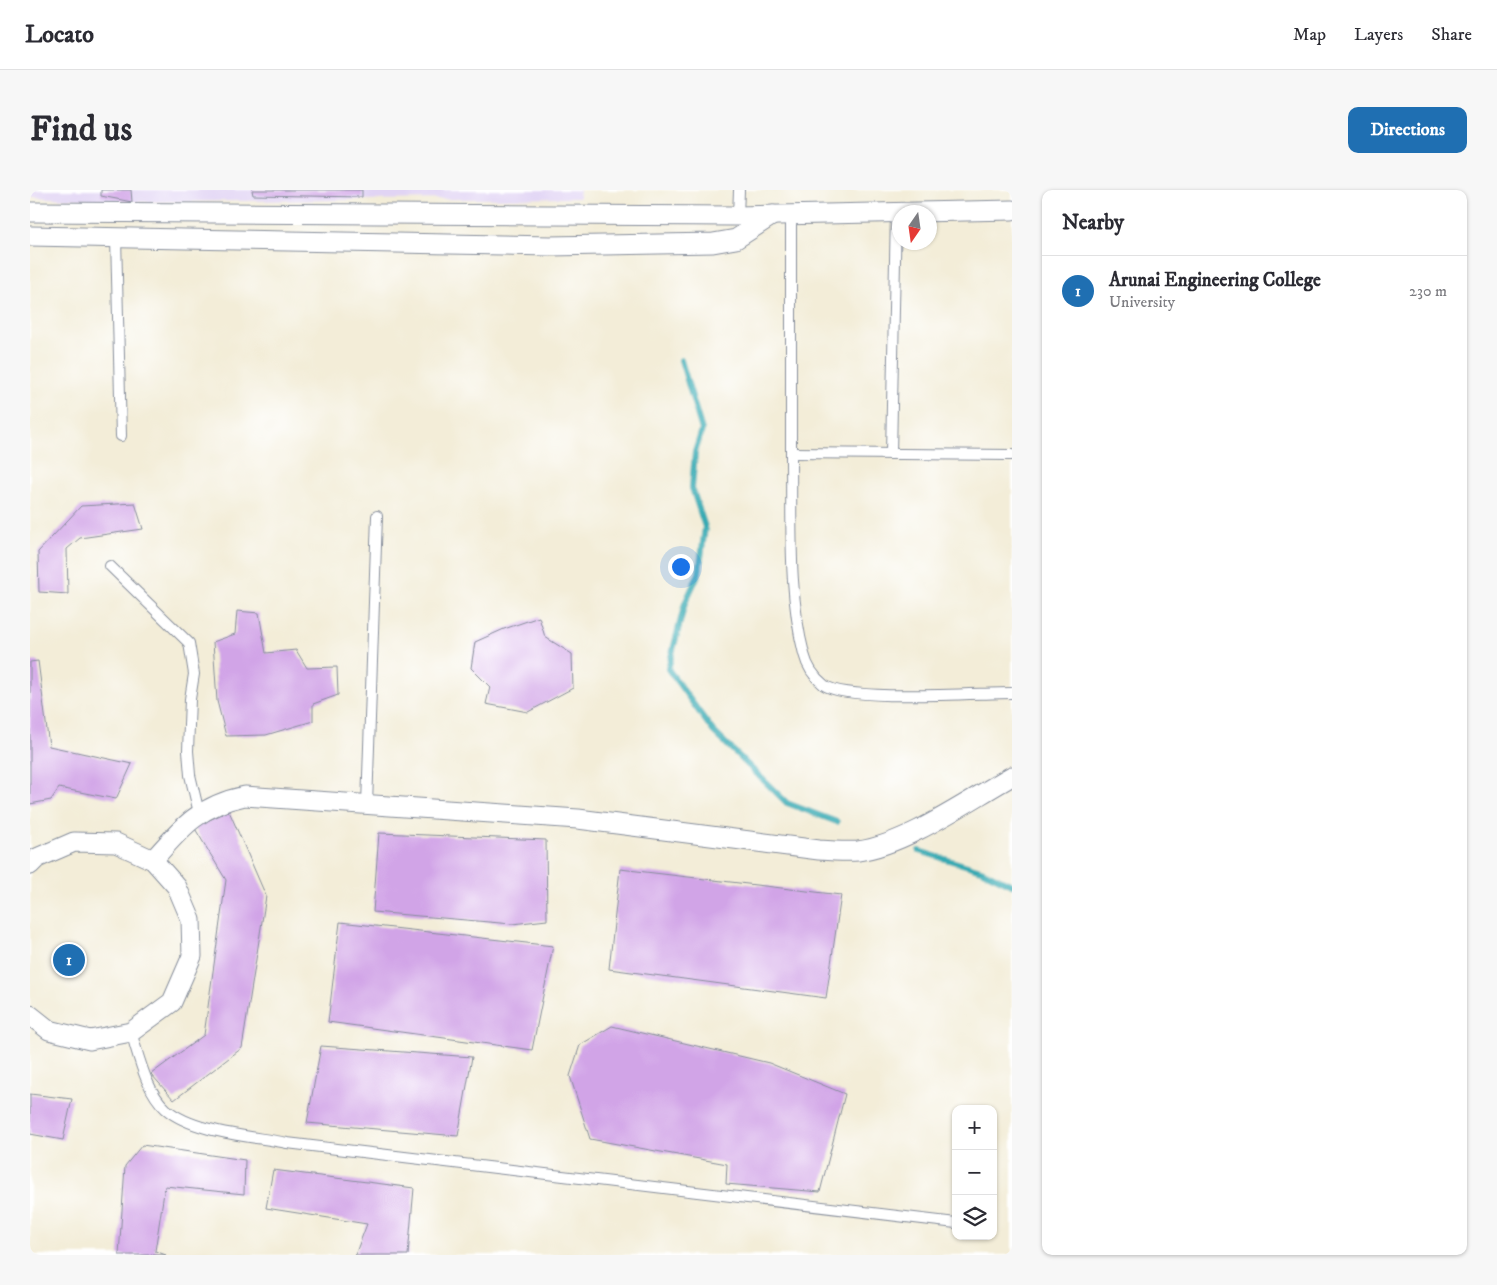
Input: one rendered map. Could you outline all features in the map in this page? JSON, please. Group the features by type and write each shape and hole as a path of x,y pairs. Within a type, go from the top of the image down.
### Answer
{"street":[{"path":"937,211 1012,210"},
{"path":"30,212 738,216 892,212"},
{"path":"30,236 550,246 713,243 736,239 782,215"},
{"path":"152,860 199,813 223,801 244,796 578,819 842,852 878,846 895,840 1012,776"},
{"path":"30,865 37,858 74,842 116,843 152,860 177,887 191,920 192,956 172,1002 131,1032 90,1040 49,1030 30,1015"}],"lane":[{"path":"738,216 739,190"},
{"path":"782,215 791,453 791,536 797,618 805,656 814,675 825,686 835,691 886,695 1012,692"},
{"path":"116,238 121,436"},
{"path":"891,454 895,250"},
{"path":"791,453 1012,455"},
{"path":"367,805 376,516"},
{"path":"110,566 189,643 194,674 190,699 188,751 190,775 199,813"},
{"path":"131,1032 151,1088 166,1108 181,1118 204,1128 287,1143 952,1223"}],"shaded area":[{"path":"30,190 580,190 579,198 132,202 30,197"}],"building":[{"path":"101,190 131,190 132,202 101,196"},
{"path":"252,190 362,190 362,197 253,195"},
{"path":"135,503 143,529 80,538 67,549 68,594 39,592 38,552 81,506"},
{"path":"237,611 259,613 266,653 296,650 307,668 337,667 338,695 313,704 313,721 266,735 226,736 217,701 213,642 235,634"},
{"path":"539,617 545,637 572,654 573,688 528,712 486,704 490,687 471,668 475,642 504,629"},
{"path":"38,661 49,746 132,764 116,799 59,788 51,800 30,804 30,662"},
{"path":"229,811 266,896 242,1048 174,1100 151,1074 204,1035 226,880 194,827"},
{"path":"379,833 546,840 547,920 512,924 373,912"},
{"path":"620,869 841,895 826,998 609,969"},
{"path":"340,922 553,946 532,1050 328,1022"},
{"path":"612,1026 769,1063 845,1094 820,1192 726,1184 727,1164 590,1139 570,1076 580,1045"},
{"path":"321,1046 472,1057 458,1136 307,1123"},
{"path":"30,1094 72,1099 63,1140 30,1134"},
{"path":"142,1145 245,1160 244,1194 165,1186 155,1251 166,1255 119,1255 125,1166"},
{"path":"273,1170 414,1188 408,1255 355,1255 367,1224 266,1208"}],"waterway":[{"path":"681,360 702,430 695,452 692,488 705,527 699,573 685,603 668,669 713,731 787,803 837,822"},
{"path":"919,851 981,870 1012,885"}],"place":[{"name":"Arunai Engineering College","path":"69,960"}]}
